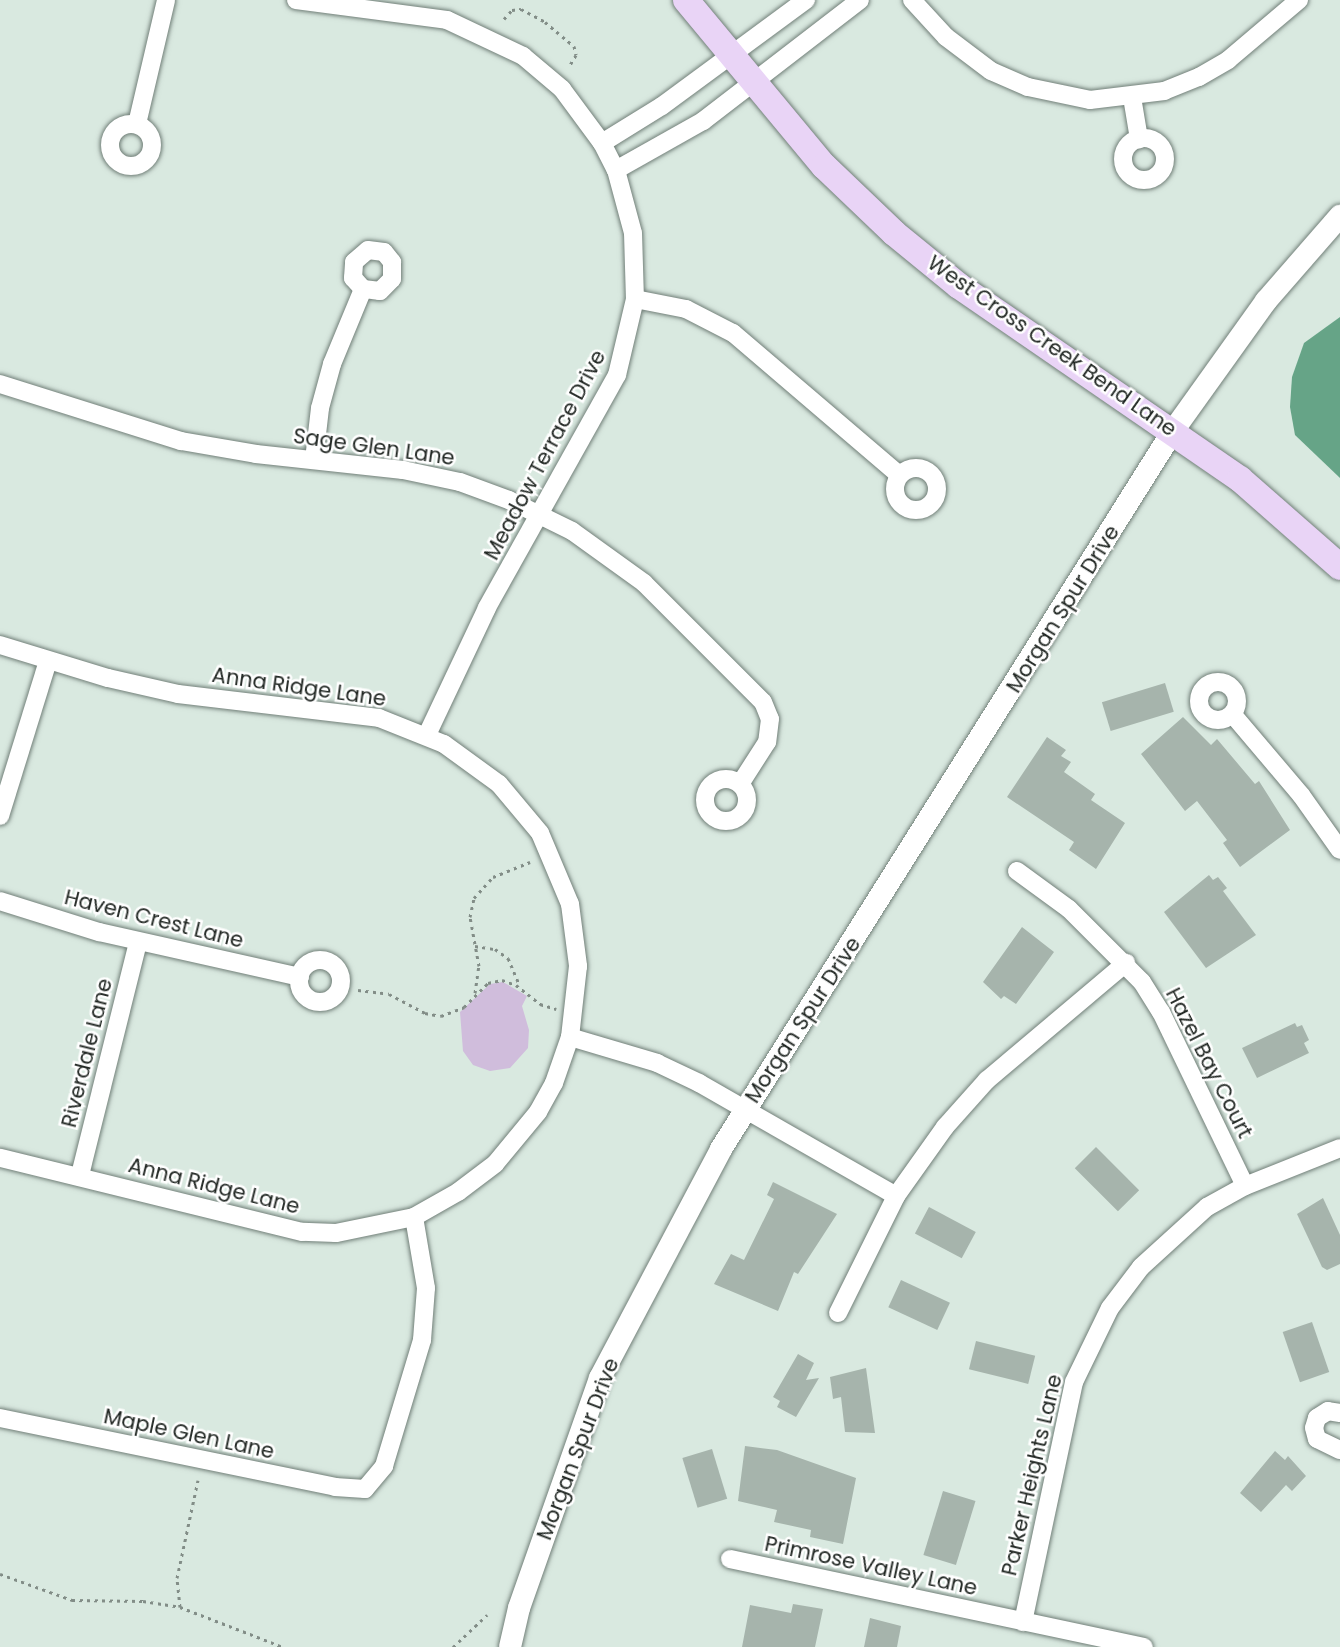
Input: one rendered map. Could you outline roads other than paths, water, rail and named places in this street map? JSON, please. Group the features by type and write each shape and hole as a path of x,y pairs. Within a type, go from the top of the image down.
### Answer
{"main road":[{"name":"West Cross Creek Bend Lane","path":"686,0 753,84 824,166 894,233 959,286 1240,479 1340,567"}],"street":[{"path":"136,124 166,0"},
{"name":"Meadow Terrace Drive","path":"296,0 409,6 465,26 523,56 562,89 602,142 616,170 633,232 635,299 617,375 488,608 427,735"},
{"path":"602,142 662,106 806,0"},
{"path":"616,170 682,135 753,84 860,0"},
{"path":"912,0 962,51 1008,80 1069,98 1132,97 1164,91 1216,67 1299,0"},
{"path":"1132,97 1139,139"},
{"name":"Morgan Spur Drive","path":"510,1647 519,1608 600,1378 746,1108 1173,431 1266,301 1340,216"},
{"path":"314,460 320,408 332,364 363,289"},
{"path":"635,299 686,309 733,333 899,475"},
{"name":"Sage Glen Lane","path":"0,384 181,441 430,475 485,490 542,514 621,564 760,698 770,719 769,737 740,784"},
{"name":"Anna Ridge Lane","path":"0,645 48,661 178,694 360,715 427,735 468,759 505,790 528,817 555,862 570,904 577,949 578,984 570,1037 548,1096 512,1146 468,1185 414,1217 336,1233 302,1232 80,1175 0,1158"},
{"path":"0,816 48,661"},
{"path":"1234,716 1301,795 1340,850"},
{"name":"Hazel Bay Court","path":"1017,871 1069,909 1126,963 1161,1012 1245,1186"},
{"name":"Haven Crest Lane","path":"0,901 138,942 300,977"},
{"name":"Riverdale Lane","path":"80,1175 138,942"},
{"path":"838,1313 896,1196 945,1127 987,1080 1126,963"},
{"path":"570,1037 657,1063 746,1108 896,1196"},
{"name":"Parker Heights Lane","path":"1023,1622 1069,1403 1094,1336 1141,1267 1207,1208 1245,1186 1340,1148"},
{"name":"Maple Glen Lane","path":"0,1418 335,1487 356,1490 369,1486 384,1466 424,1331 425,1280 414,1217"},
{"path":"1340,1413 1323,1414 1314,1428 1317,1439 1340,1449"},
{"name":"Primrose Valley Lane","path":"730,1559 1144,1647"}]}
